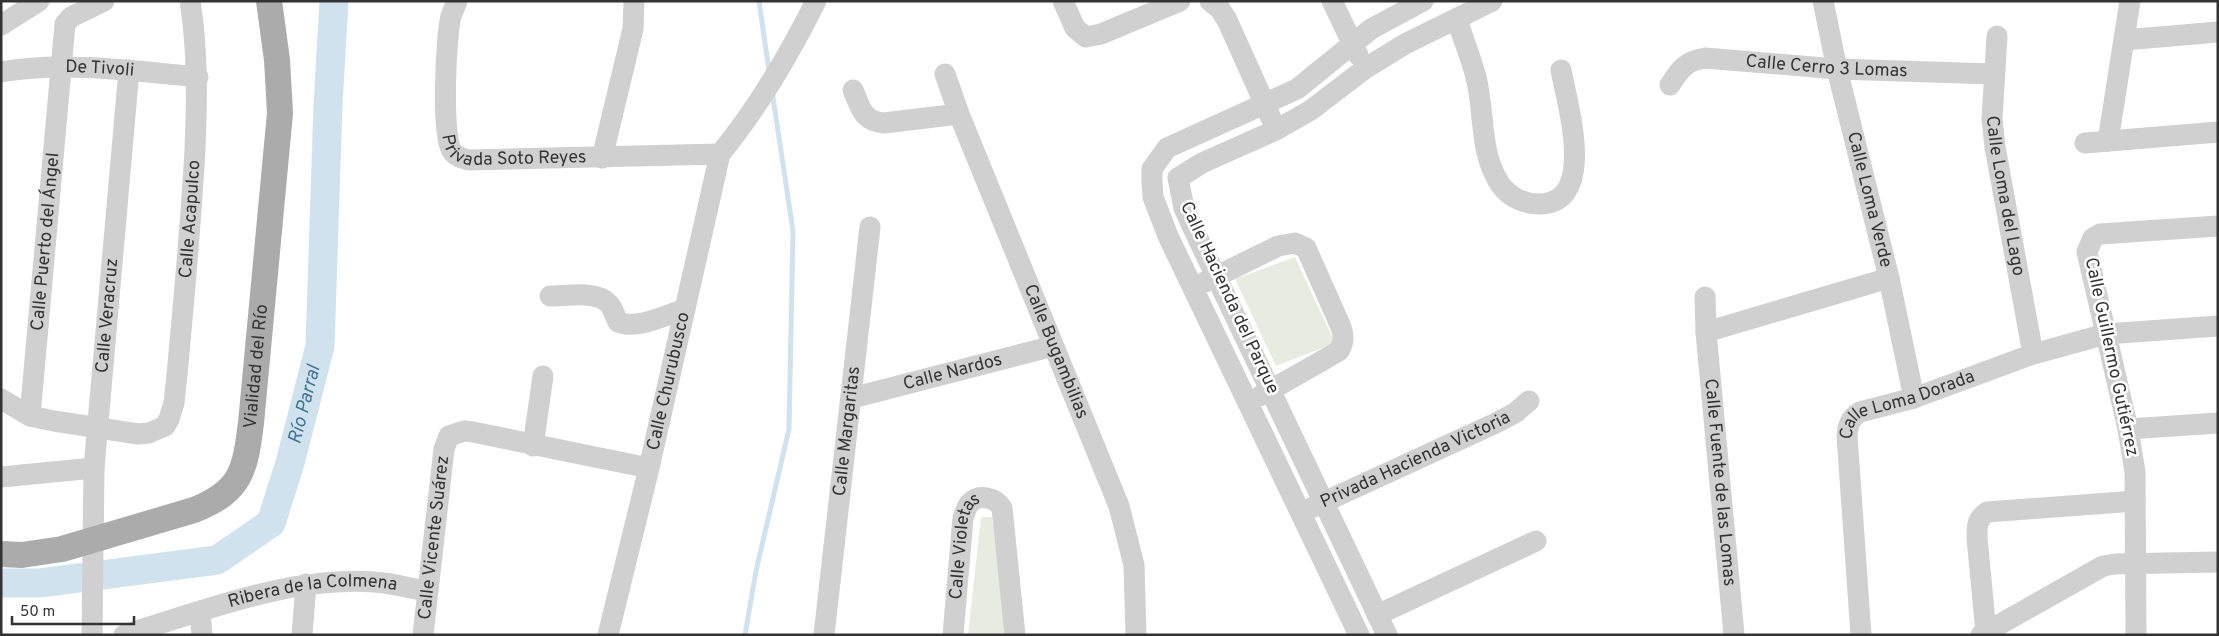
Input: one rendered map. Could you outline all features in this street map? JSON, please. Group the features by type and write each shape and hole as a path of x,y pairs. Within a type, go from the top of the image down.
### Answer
{"main road":[{"name":"Vialidad del Río","path":"1,554 93,551 211,503 226,493 236,482 244,464 251,423 280,113 277,60 269,1"}],"street":[{"path":"1,25 39,1"},
{"name":"Calle Puerto del Ángel","path":"30,416 64,24 67,20 104,1"},
{"name":"Calle Acapulco","path":"98,427 138,434 156,431 164,426 169,419 174,404 193,192 198,77 196,43 190,1"},
{"name":"Privada Soto Reyes","path":"457,1 451,16 445,122 451,150 458,157 469,160 720,154"},
{"name":"Privada Soto Reyes","path":"602,158 633,29 634,1"},
{"name":"Calle Churubusco","path":"608,635 649,468 720,154 738,132 791,52 816,1"},
{"path":"1063,1 1075,28 1086,37 1101,34 1180,1"},
{"path":"1210,1 1220,9 1227,20 1276,130"},
{"path":"1332,1 1351,44 1366,68"},
{"path":"1144,166 1167,148 1186,138 1264,105 1297,88 1322,70 1371,28 1423,1"},
{"name":"Calle Hacienda del Parque","path":"1178,178 1202,163 1276,130 1311,110 1366,68 1404,44 1492,1"},
{"name":"Calle Loma Verde","path":"1823,1 1837,69 1889,278 1914,398"},
{"path":"2108,141 2130,1"},
{"path":"1457,19 1476,78 1483,129 1492,165 1500,184 1510,195 1531,204 1543,204 1561,198 1570,187 1574,175 1572,128 1561,70"},
{"path":"2124,40 2218,32"},
{"name":"Calle Loma del Lago","path":"1997,36 1993,74 1992,119 1995,147 2033,354"},
{"name":"Calle Cerro 3 Lomas","path":"1670,85 1685,64 1704,58 1837,69 1993,74"},
{"name":"De Tivoli","path":"1,72 61,68 129,70 198,77"},
{"name":"Calle Veracruz","path":"93,628 94,468 129,70"},
{"name":"Calle Bugambilias","path":"945,74 959,114 1119,506 1134,565 1136,635"},
{"path":"853,90 868,121 884,123 959,114"},
{"path":"2085,142 2218,132"},
{"name":"Calle Hacienda del Parque","path":"1144,166 1178,178"},
{"name":"Calle Hacienda del Parque","path":"1144,166 1152,182 1156,204 1192,288 1248,401 1358,635"},
{"name":"Calle Hacienda del Parque","path":"1178,178 1184,208 1386,635"},
{"name":"Calle Guillermo Gutiérrez","path":"2136,635 2135,472 2128,429 2087,252 2093,238 2100,234 2218,226"},
{"name":"Calle Margaritas","path":"824,635 870,227"},
{"path":"1192,288 1287,243 1302,245 1306,248 1341,327 1344,335 1343,344 1339,351 1248,401"},
{"path":"1706,332 1889,278"},
{"path":"550,296 586,296 605,300 611,306 618,322 622,324 637,324 685,310"},
{"name":"Calle Fuente de las Lomas","path":"1705,297 1706,332 1734,635"},
{"name":"Calle Loma Dorada","path":"1861,635 1847,436 1850,420 1860,412 1914,398 2033,354 2106,334 2218,326"},
{"name":"Calle Nardos","path":"852,398 1053,346"},
{"path":"543,376 534,446 649,468"},
{"path":"1,399 30,416 98,427"},
{"name":"Privada Hacienda Victoria","path":"1300,514 1496,423 1515,413 1529,401"},
{"path":"2128,429 2218,423"},
{"name":"Calle Vicente Suárez","path":"423,635 426,592 445,442 449,436 464,431 534,446"},
{"path":"1,477 94,468"},
{"name":"Calle Violetas","path":"953,635 963,518 966,508 976,498 991,498 999,503 1002,508 1015,635"},
{"path":"2135,501 1987,512 1980,517 1977,524 1977,538 1983,634 2098,569 2115,564 2218,562"},
{"path":"1377,615 1536,541"},
{"name":"Ribera de la Colmena","path":"124,635 200,612 306,584 374,582 426,592"},
{"path":"302,635 306,584"},
{"path":"200,612 202,635"}],"shaded area":[{"path":"1295,257 1335,343 1276,366 1235,279"},
{"path":"981,517 992,517 1006,635 968,635"}],"waterway":[{"name":"Río Parral","path":"1,583 40,583 217,560 271,523 290,463 320,346 328,105 334,1"},
{"path":"759,1 769,71"},
{"path":"745,635 756,571 789,429 793,231 772,91"}]}
